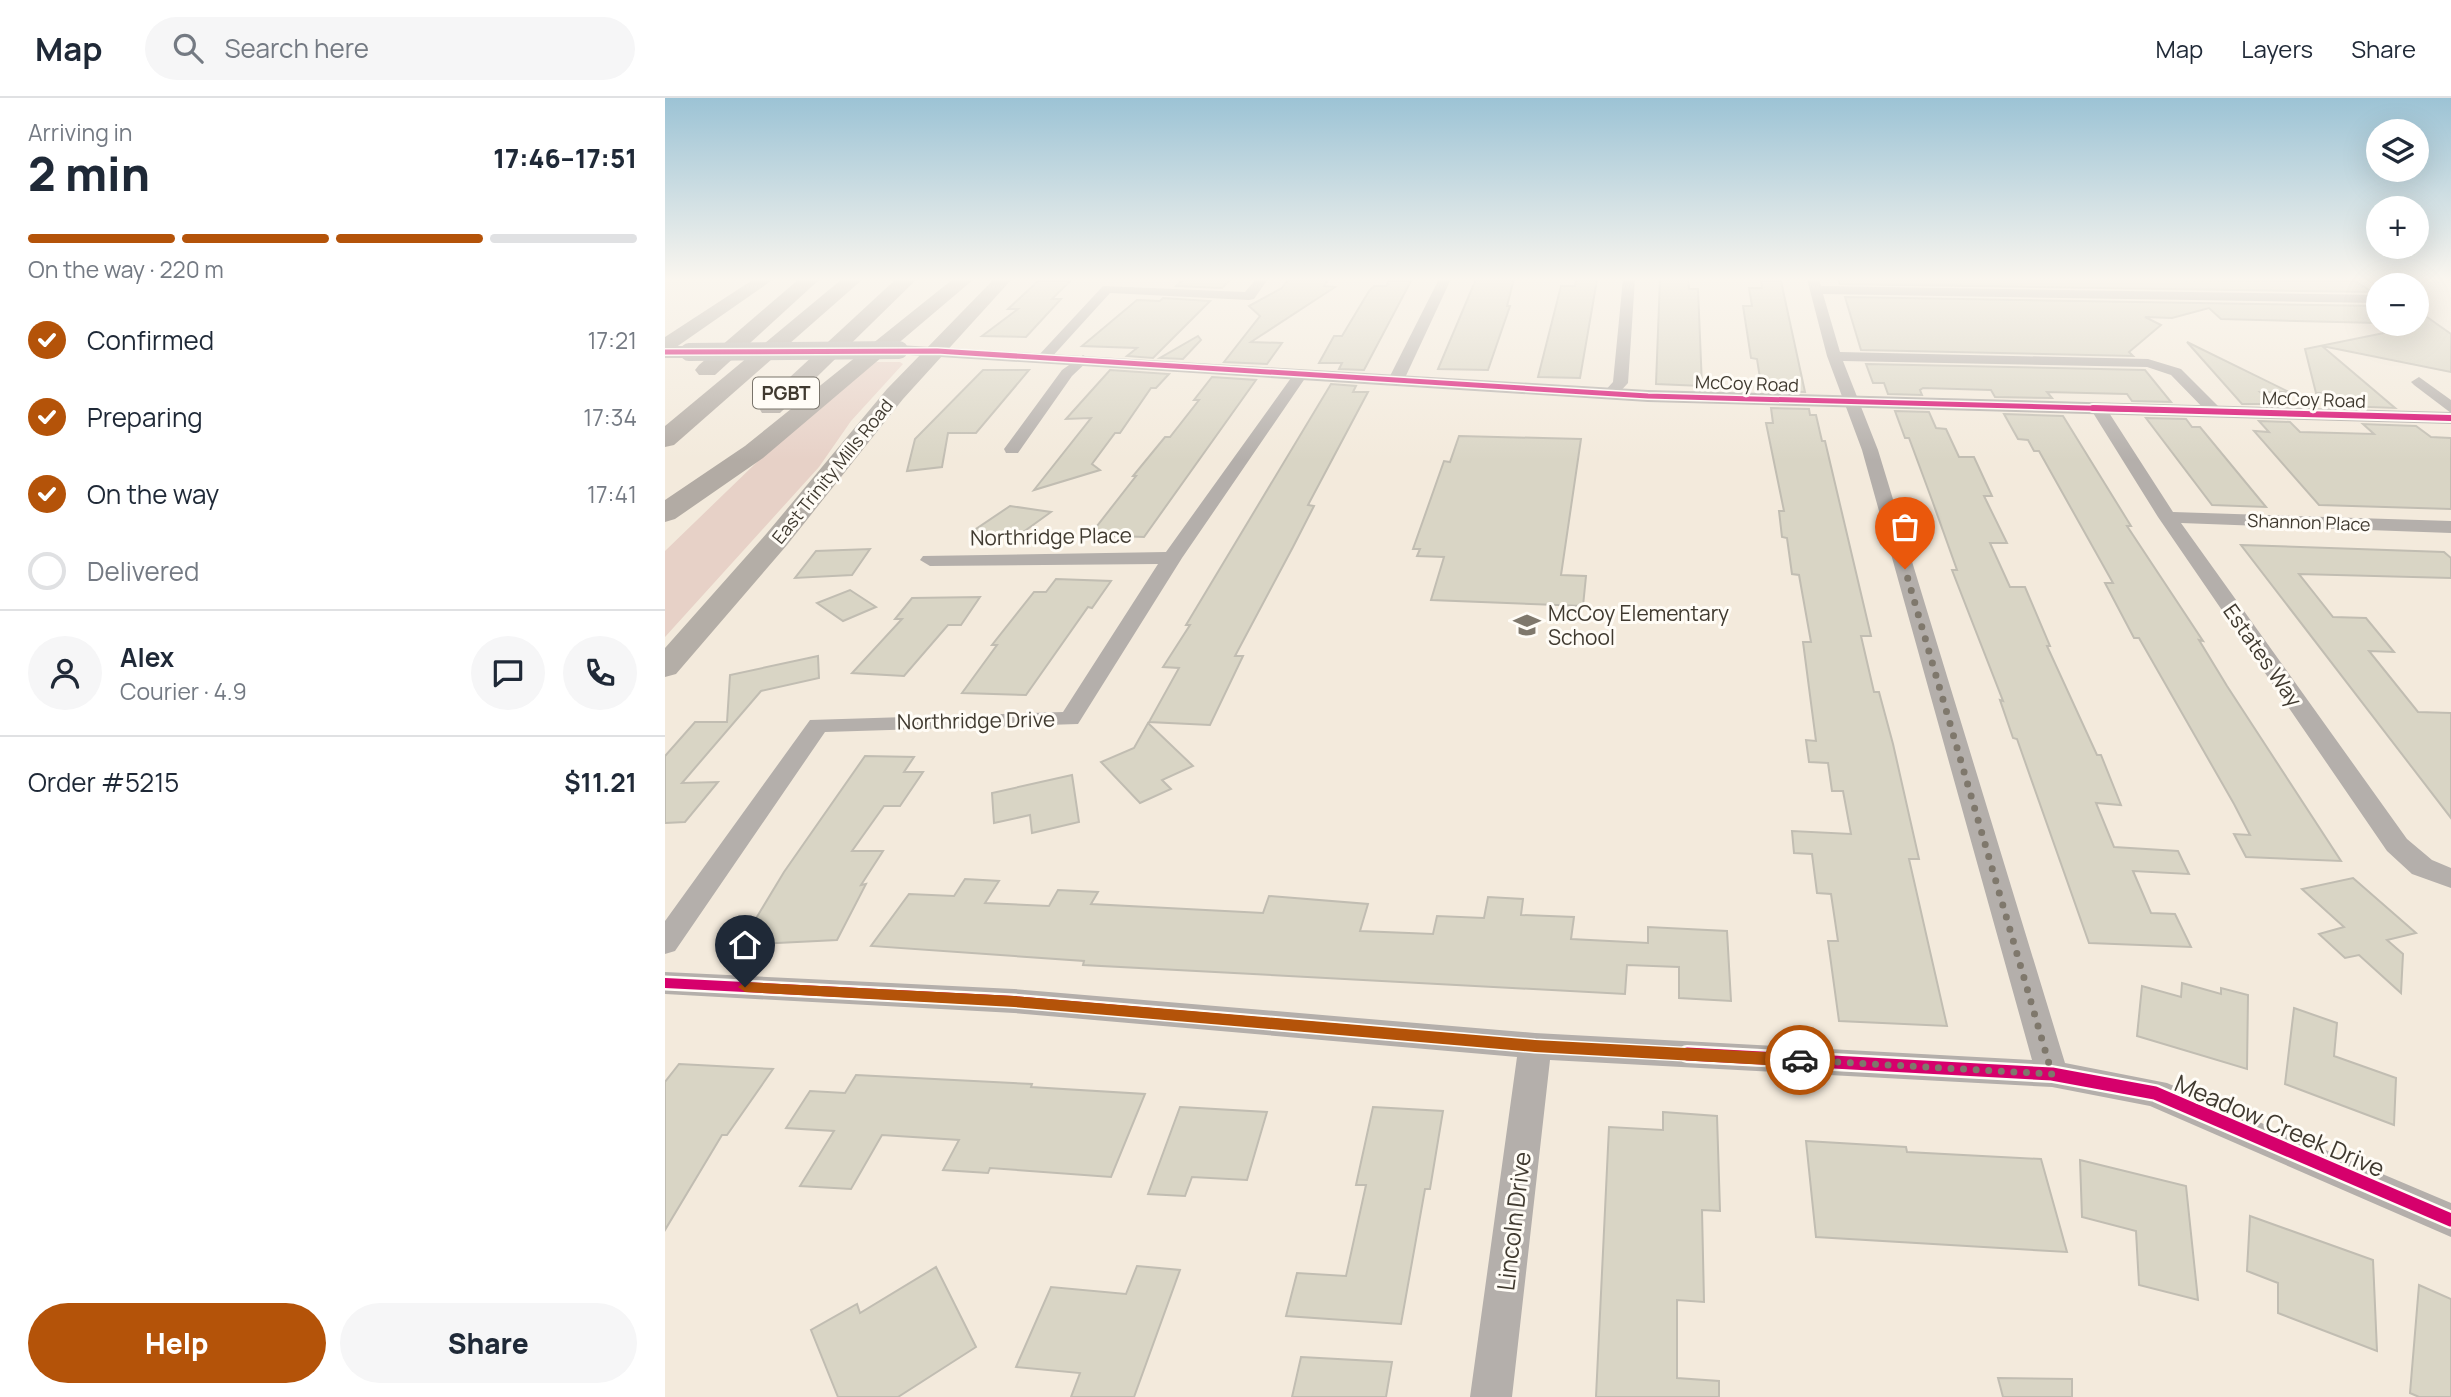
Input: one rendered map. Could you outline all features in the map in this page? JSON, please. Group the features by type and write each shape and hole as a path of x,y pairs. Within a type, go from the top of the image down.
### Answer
{"highway":[{"path":"685,389 741,340"},
{"name":"PGBT","path":"665,439 782,340"},
{"name":"PGBT","path":"665,508 843,340"},
{"path":"665,513 754,452 890,340"}],"main road":[{"name":"East Trinity Mills Road","path":"665,667 778,539 894,394 947,340"}],"street":[{"path":"1045,356 1060,340"},
{"path":"1396,380 1416,340"},
{"path":"1611,393 1620,383 1624,340"},
{"path":"1830,340 1849,402 1870,450 2052,1074"},
{"name":"McCoy Road","path":"665,352 899,349 1611,393 2451,418"},
{"path":"1834,356 2148,363 2176,372 2216,412"},
{"path":"1012,449 1067,373 1083,359"},
{"name":"Northridge Drive","path":"665,943 818,725 1070,719 1172,558 1301,374"},
{"path":"2419,382 2451,408"},
{"name":"Estates Way","path":"2098,408 2167,517 2397,845 2422,867 2451,878"},
{"name":"Shannon Place","path":"2167,517 2451,527"},
{"name":"Northridge Place","path":"930,560 1172,558"},
{"name":"Meadow Creek Drive","path":"665,983 1014,1001 1535,1046 2052,1074 2155,1093 2451,1220"},
{"name":"Lincoln Drive","path":"1491,1397 1535,1046"}],"shaded area":[{"path":"876,362 903,364 851,421 819,467 665,637 665,551 788,432"}],"building":[{"path":"1090,340 1171,340 1153,358 1127,356 1137,348 1082,346"},
{"path":"1192,340 1201,340 1183,359 1160,358"},
{"path":"1242,340 1282,343 1267,364 1224,362"},
{"path":"1332,340 1380,340 1364,370 1339,369 1342,363 1319,363"},
{"path":"1450,340 1498,340 1488,370 1438,369"},
{"path":"1547,340 1587,340 1580,378 1538,377"},
{"path":"1658,340 1700,340 1702,386 1656,384"},
{"path":"1748,340 1794,340 1805,392 1768,391 1766,378 1760,378 1757,359 1751,358"},
{"path":"1858,340 2144,340 2129,352 2133,356 1861,350"},
{"path":"2351,340 2451,340 2451,372 2322,346 2395,408 2343,406 2329,393 2316,393 2305,349"},
{"path":"2187,342 2289,392 2260,392 2273,404 2242,404"},
{"path":"1866,364 2145,370 2171,402 2132,401 2127,394 2047,392 2052,398 1995,397 1991,390 1923,388 1920,390 1922,395 1888,394 1884,383 1873,383"},
{"path":"983,370 1029,370 976,433 948,433 942,467 907,471 915,439"},
{"path":"1110,370 1169,374 1156,388 1151,388 1120,433 1115,433 1092,464 1100,470 1034,490 1091,418 1066,419"},
{"path":"1212,377 1256,380 1144,537 1090,535 1136,476 1133,476 1165,437 1170,437 1199,400 1194,400"},
{"path":"1331,384 1356,386 1353,392 1368,392 1308,505 1314,506 1235,656 1243,656 1210,725 1149,722 1179,668 1163,667"},
{"path":"1771,408 1809,409 1810,415 1816,415 1822,441 1825,441 1871,636 1861,636 1874,692 1879,692 1893,744 1919,859 1909,859 1947,1026 1839,1021 1828,941 1838,941 1831,894 1817,893 1812,854 1794,853 1792,831 1851,834 1843,791 1832,791 1828,763 1809,762 1806,740 1816,741 1803,642 1811,642 1799,575 1792,574 1787,538 1782,537 1779,511 1784,511 1766,423 1773,423"},
{"path":"1895,411 1929,412 1936,428 1946,429 1959,457 1974,457 1992,496 1984,496 2007,543 1990,543 2010,587 2025,587 2050,646 2047,646 2097,755 2101,755 2121,805 2096,803 2114,847 2178,851 2189,874 2133,871 2151,913 2175,914 2191,947 2089,943 2017,739 2013,738 2000,700 2003,701 1952,570 1957,570 1932,500 1909,438 1905,438"},
{"path":"2004,414 2063,416 2131,526 2127,526 2203,641 2199,640 2341,861 2246,857 2234,834 2250,835 2234,804 2139,638 2134,638 2105,583 2113,583 2039,451 2034,451 2028,440 2018,439"},
{"path":"2146,418 2186,419 2192,427 2200,427 2266,507 2212,505"},
{"path":"2259,421 2290,422 2300,432 2374,434 2363,424 2416,426 2431,437 2451,438 2451,509 2319,505 2254,431 2269,432"},
{"path":"1459,436 1581,439 1561,575 1586,576 1583,606 1431,600 1444,557 1417,556 1420,549 1413,549 1444,461 1450,462"},
{"path":"1010,506 1051,512 1015,538 973,531"},
{"path":"2241,545 2444,552 2451,558 2451,578 2299,574 2333,617 2366,618 2394,652 2369,651 2418,712 2451,713 2451,818"},
{"path":"870,549 852,575 795,578 816,551"},
{"path":"1056,579 1111,581 1092,608 1088,607 1026,695 962,693 997,645 992,645 1034,592 1046,592"},
{"path":"850,590 876,607 843,621 817,603"},
{"path":"980,597 961,625 948,625 904,676 852,673 902,619 895,619 912,598"},
{"path":"818,656 819,678 761,691 682,783 718,782 685,822 665,823 665,756 695,722 727,722 730,675"},
{"path":"1148,723 1193,766 1162,780 1171,789 1140,803 1101,762 1134,748"},
{"path":"865,756 914,757 904,772 923,772 900,806 884,806 852,851 883,851 861,885 866,884 837,940 740,945 784,872"},
{"path":"1072,775 1079,822 1032,833 1030,815 994,823 992,793"},
{"path":"2353,878 2416,933 2387,940 2403,954 2401,993 2359,955 2345,958 2319,934 2344,927 2302,889"},
{"path":"965,879 999,881 985,903 1049,906 1058,890 1098,892 1091,904 1263,913 1269,896 1368,904 1360,931 1433,934 1437,916 1484,918 1488,897 1523,899 1521,915 1574,917 1571,939 1648,943 1648,927 1727,931 1731,1001 1679,998 1679,967 1627,965 1625,994 1083,965 1084,961 871,946 909,894 954,896"},
{"path":"2182,983 2221,994 2221,988 2248,995 2247,1069 2137,1036 2142,986 2181,997"},
{"path":"2294,1008 2337,1023 2334,1056 2396,1078 2394,1125 2285,1084"},
{"path":"679,1064 773,1069 727,1135 722,1135 665,1230 665,1082"},
{"path":"856,1075 1032,1084 1031,1087 1145,1094 1111,1177 990,1168 988,1173 943,1170 959,1140 882,1135 851,1189 800,1186 834,1131 786,1128 810,1091 845,1093"},
{"path":"1180,1107 1267,1112 1247,1180 1192,1177 1185,1196 1148,1194"},
{"path":"1373,1107 1443,1111 1430,1189 1425,1189 1401,1324 1286,1316 1297,1273 1346,1276 1366,1185 1356,1185"},
{"path":"1663,1112 1717,1116 1720,1211 1702,1210 1704,1302 1677,1300 1677,1378 1719,1381 1719,1397 1596,1397 1609,1127 1663,1130"},
{"path":"1806,1141 1906,1147 1907,1152 2041,1159 2067,1252 1816,1237"},
{"path":"2080,1160 2186,1186 2198,1300 2139,1285 2136,1231 2082,1217"},
{"path":"2250,1216 2373,1260 2377,1351 2278,1313 2278,1283 2247,1271"},
{"path":"1137,1266 1180,1270 1134,1397 1071,1397 1080,1373 1016,1367 1051,1287 1126,1294"},
{"path":"936,1267 976,1347 898,1397 838,1397 811,1330 857,1304 860,1313"},
{"path":"2419,1285 2451,1299 2451,1397 2419,1397 2410,1393"},
{"path":"1301,1357 1392,1362 1386,1397 1292,1397"},
{"path":"1998,1378 2072,1379 2072,1397 2003,1397"}],"cycle path":[{"path":"665,352 937,351 1648,396 2451,418"},
{"path":"665,983 1014,1001 1535,1046 2052,1074 2155,1093 2451,1220"}],"way so far":[{"path":"1800,1060 2052,1074 1905,569"}],"place":[{"name":"McCoy Elementary School","path":"1527,625"}],"route":[{"path":"745,987 1014,1001 1535,1046 1800,1060"}]}
